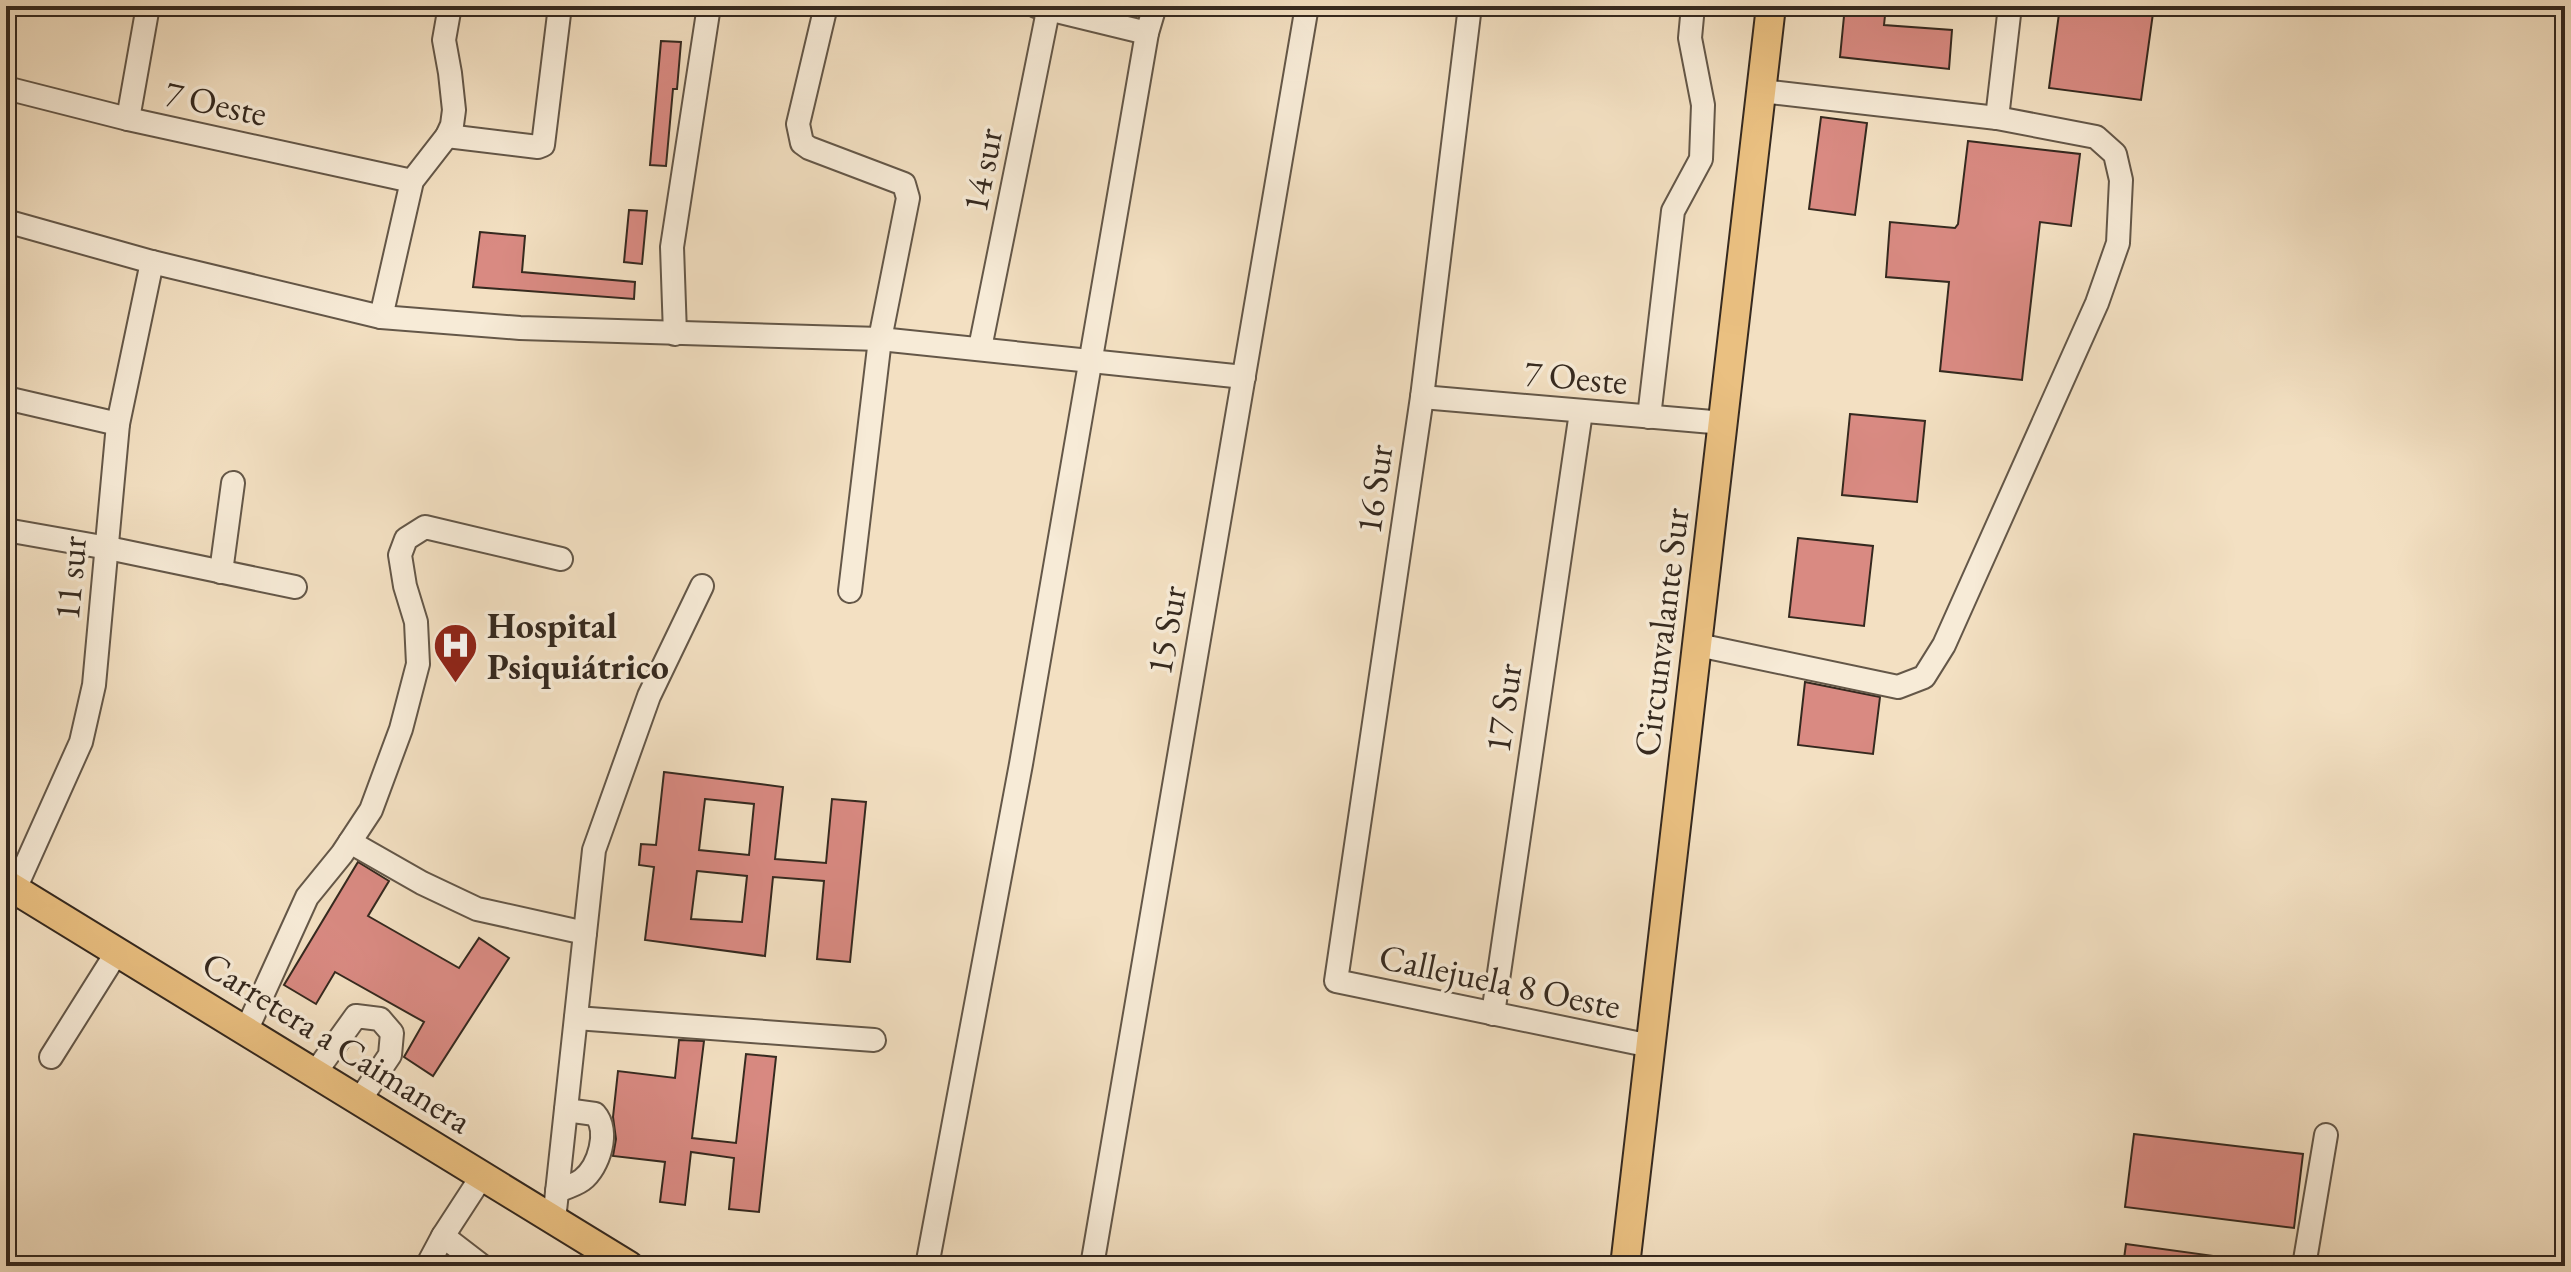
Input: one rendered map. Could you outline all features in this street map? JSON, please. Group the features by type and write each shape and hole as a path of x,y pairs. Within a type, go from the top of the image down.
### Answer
{"main road":[{"name":"Circunvalante Sur","path":"1625,1266 1771,6"},
{"name":"Carretera a Caimanera","path":"9,892 117,952 554,1220 618,1263"}],"street":[{"path":"128,119 148,6"},
{"path":"381,317 412,181 447,136 454,110 444,40 450,6"},
{"path":"447,136 538,147 545,140 560,6"},
{"path":"675,334 672,247 709,6"},
{"path":"826,6 798,124 802,143 904,184 908,198 880,339 850,591"},
{"path":"927,1266 1021,764 1089,361 1147,33 1155,6"},
{"name":"15 Sur","path":"1092,1266 1307,6"},
{"name":"16 Sur","path":"1336,981 1422,397 1470,6"},
{"path":"1649,417 1673,211 1701,159 1703,105 1690,38 1693,6"},
{"path":"1997,118 2010,6"},
{"path":"1044,7 1147,33"},
{"name":"14 sur","path":"980,348 1044,7"},
{"name":"7 Oeste","path":"6,88 128,119 412,181"},
{"path":"1698,645 1898,687 1924,677 1944,645 2097,303 2118,243 2121,180 2115,154 2096,137 1997,118 1761,91"},
{"path":"6,221 152,262 381,317 520,328 880,339 1244,377"},
{"name":"11 sur","path":"9,892 81,742 94,685 118,424 152,262"},
{"name":"7 Oeste","path":"1422,397 1724,423"},
{"path":"6,398 118,424"},
{"name":"17 Sur","path":"1493,1014 1581,412"},
{"path":"221,572 233,483"},
{"path":"246,1031 307,897 371,810 401,729 418,664 416,622 400,555 406,539 425,527 561,559"},
{"path":"6,530 295,587"},
{"path":"554,1220 594,850 649,696 702,586"},
{"path":"350,842 422,883 477,909 585,933"},
{"path":"51,1057 117,952"},
{"name":"Callejuela 8 Oeste","path":"1336,981 1651,1046"},
{"path":"315,1073 356,1016 380,1019 392,1033 390,1055 359,1101"},
{"path":"576,1018 874,1040"},
{"path":"557,1191 581,1181 592,1170 599,1153 601,1120 595,1114 566,1110"},
{"path":"2304,1266 2326,1135"},
{"path":"427,1266 482,1176"},
{"path":"443,1236 482,1266"}],"building":[{"path":"1845,6 1886,6 1884,25 1952,30 1949,69 1840,57"},
{"path":"2060,6 2154,6 2141,100 2049,88"},
{"path":"661,41 681,42 666,166 650,165"},
{"path":"1821,117 1867,123 1855,215 1809,209"},
{"path":"1968,141 2080,154 2071,226 2040,222 2022,380 1940,371 1949,282 1886,277 1890,222 1955,228 1958,224"},
{"path":"629,210 647,211 642,264 624,262"},
{"path":"480,232 525,236 522,272 635,282 634,299 473,287"},
{"path":"1850,414 1925,421 1917,502 1842,495"},
{"path":"1798,538 1873,546 1864,626 1789,617"},
{"path":"1805,682 1880,697 1873,754 1798,745"},
{"path":"664,772 783,787 775,859 826,863 832,799 866,802 850,962 817,959 824,881 773,877 765,956 645,940 654,867 639,865 641,844 656,845","holes":["705,799 754,804 749,855 699,850","697,871 747,876 742,922 691,919"]},
{"path":"358,862 389,881 368,916 459,968 479,938 509,958 433,1076 404,1057 424,1022 335,972 316,1004 284,985"},
{"path":"679,1040 704,1041 692,1138 736,1143 746,1054 776,1057 759,1212 729,1209 734,1158 691,1152 685,1205 660,1202 665,1162 613,1156 618,1071 675,1078"},
{"path":"2134,1134 2303,1154 2294,1228 2125,1207"},
{"path":"2126,1244 2214,1256 2213,1266 2123,1266"}],"place":[{"name":"Hospital Psiquiátrico","path":"456,685"}]}
